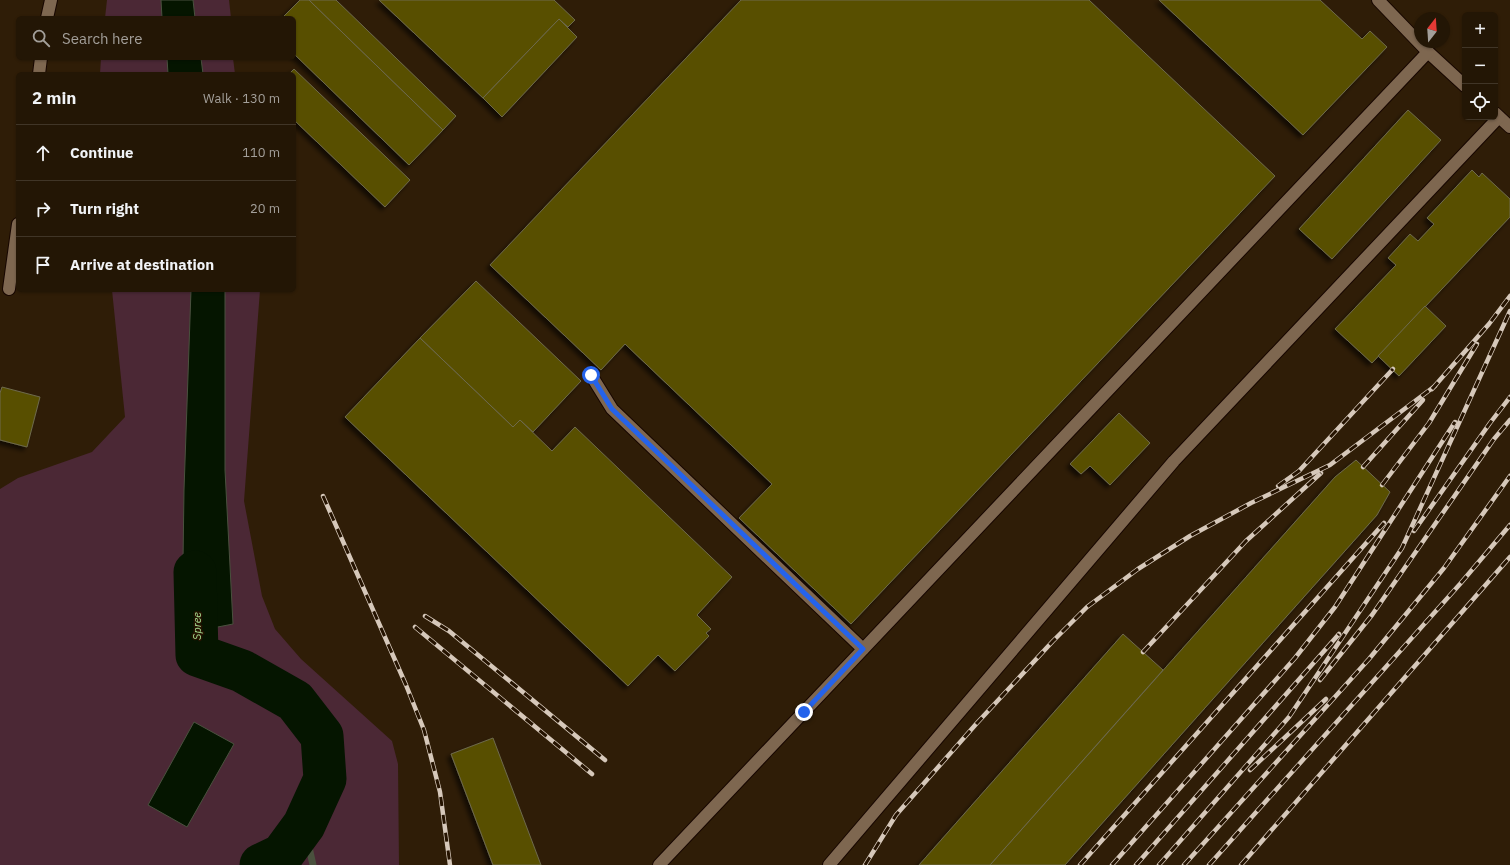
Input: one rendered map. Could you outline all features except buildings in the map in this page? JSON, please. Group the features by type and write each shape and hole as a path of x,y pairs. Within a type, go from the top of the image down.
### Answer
{"lane":[{"path":"47,16 51,0"},
{"path":"1378,0 1428,52 1463,84"},
{"path":"659,865 1428,52"},
{"path":"39,72 41,60"},
{"path":"1498,116 1510,127"},
{"path":"829,865 1174,461 1492,120"},
{"path":"9,289 16,238"},
{"path":"591,375 612,409 863,649"}],"shaded area":[{"path":"107,0 229,0 231,16 105,16"},
{"path":"101,60 233,60 235,72 100,72"},
{"path":"112,292 260,292 244,501 262,596 275,629 301,659 392,741 398,764 399,865 0,865 0,489 18,478 92,452 125,417"}],"water":[{"path":"161,0 193,0 195,16 162,16"},
{"path":"167,60 201,60 203,72 168,72"},
{"path":"191,292 225,292 225,470 233,624 182,634 184,490"},
{"path":"194,722 234,744 187,827 148,805"}],"waterway":[{"name":"Spree","path":"195,572 197,655 242,671 295,701 322,736 325,779 304,825 282,855 261,865"},
{"path":"304,825 313,865"}],"railway":[{"path":"1432,389 1489,324 1510,296"},
{"path":"1159,865 1289,717 1402,548 1510,311"},
{"path":"1382,485 1429,423 1477,344"},
{"path":"1278,486 1299,471 1393,369"},
{"path":"865,865 896,815 977,723 1053,641 1087,607 1138,569 1190,536 1251,503 1330,465 1435,386"},
{"path":"1414,531 1510,397"},
{"path":"1363,467 1423,400"},
{"path":"1320,680 1372,615 1494,439 1510,420"},
{"path":"1112,865 1295,658 1335,607 1455,422"},
{"path":"1143,652 1246,541 1321,473"},
{"path":"1184,865 1369,659 1444,568 1510,476"},
{"path":"323,496 406,685 424,730 440,792 450,865"},
{"path":"1080,865 1384,523"},
{"path":"1209,865 1460,584 1510,525"},
{"path":"1241,865 1510,557"},
{"path":"425,616 449,631 605,760"},
{"path":"415,627 592,774"},
{"path":"1136,865 1339,634"},
{"path":"1250,770 1326,699"}],"route":[{"path":"591,375 612,409 863,649 804,712"}]}
